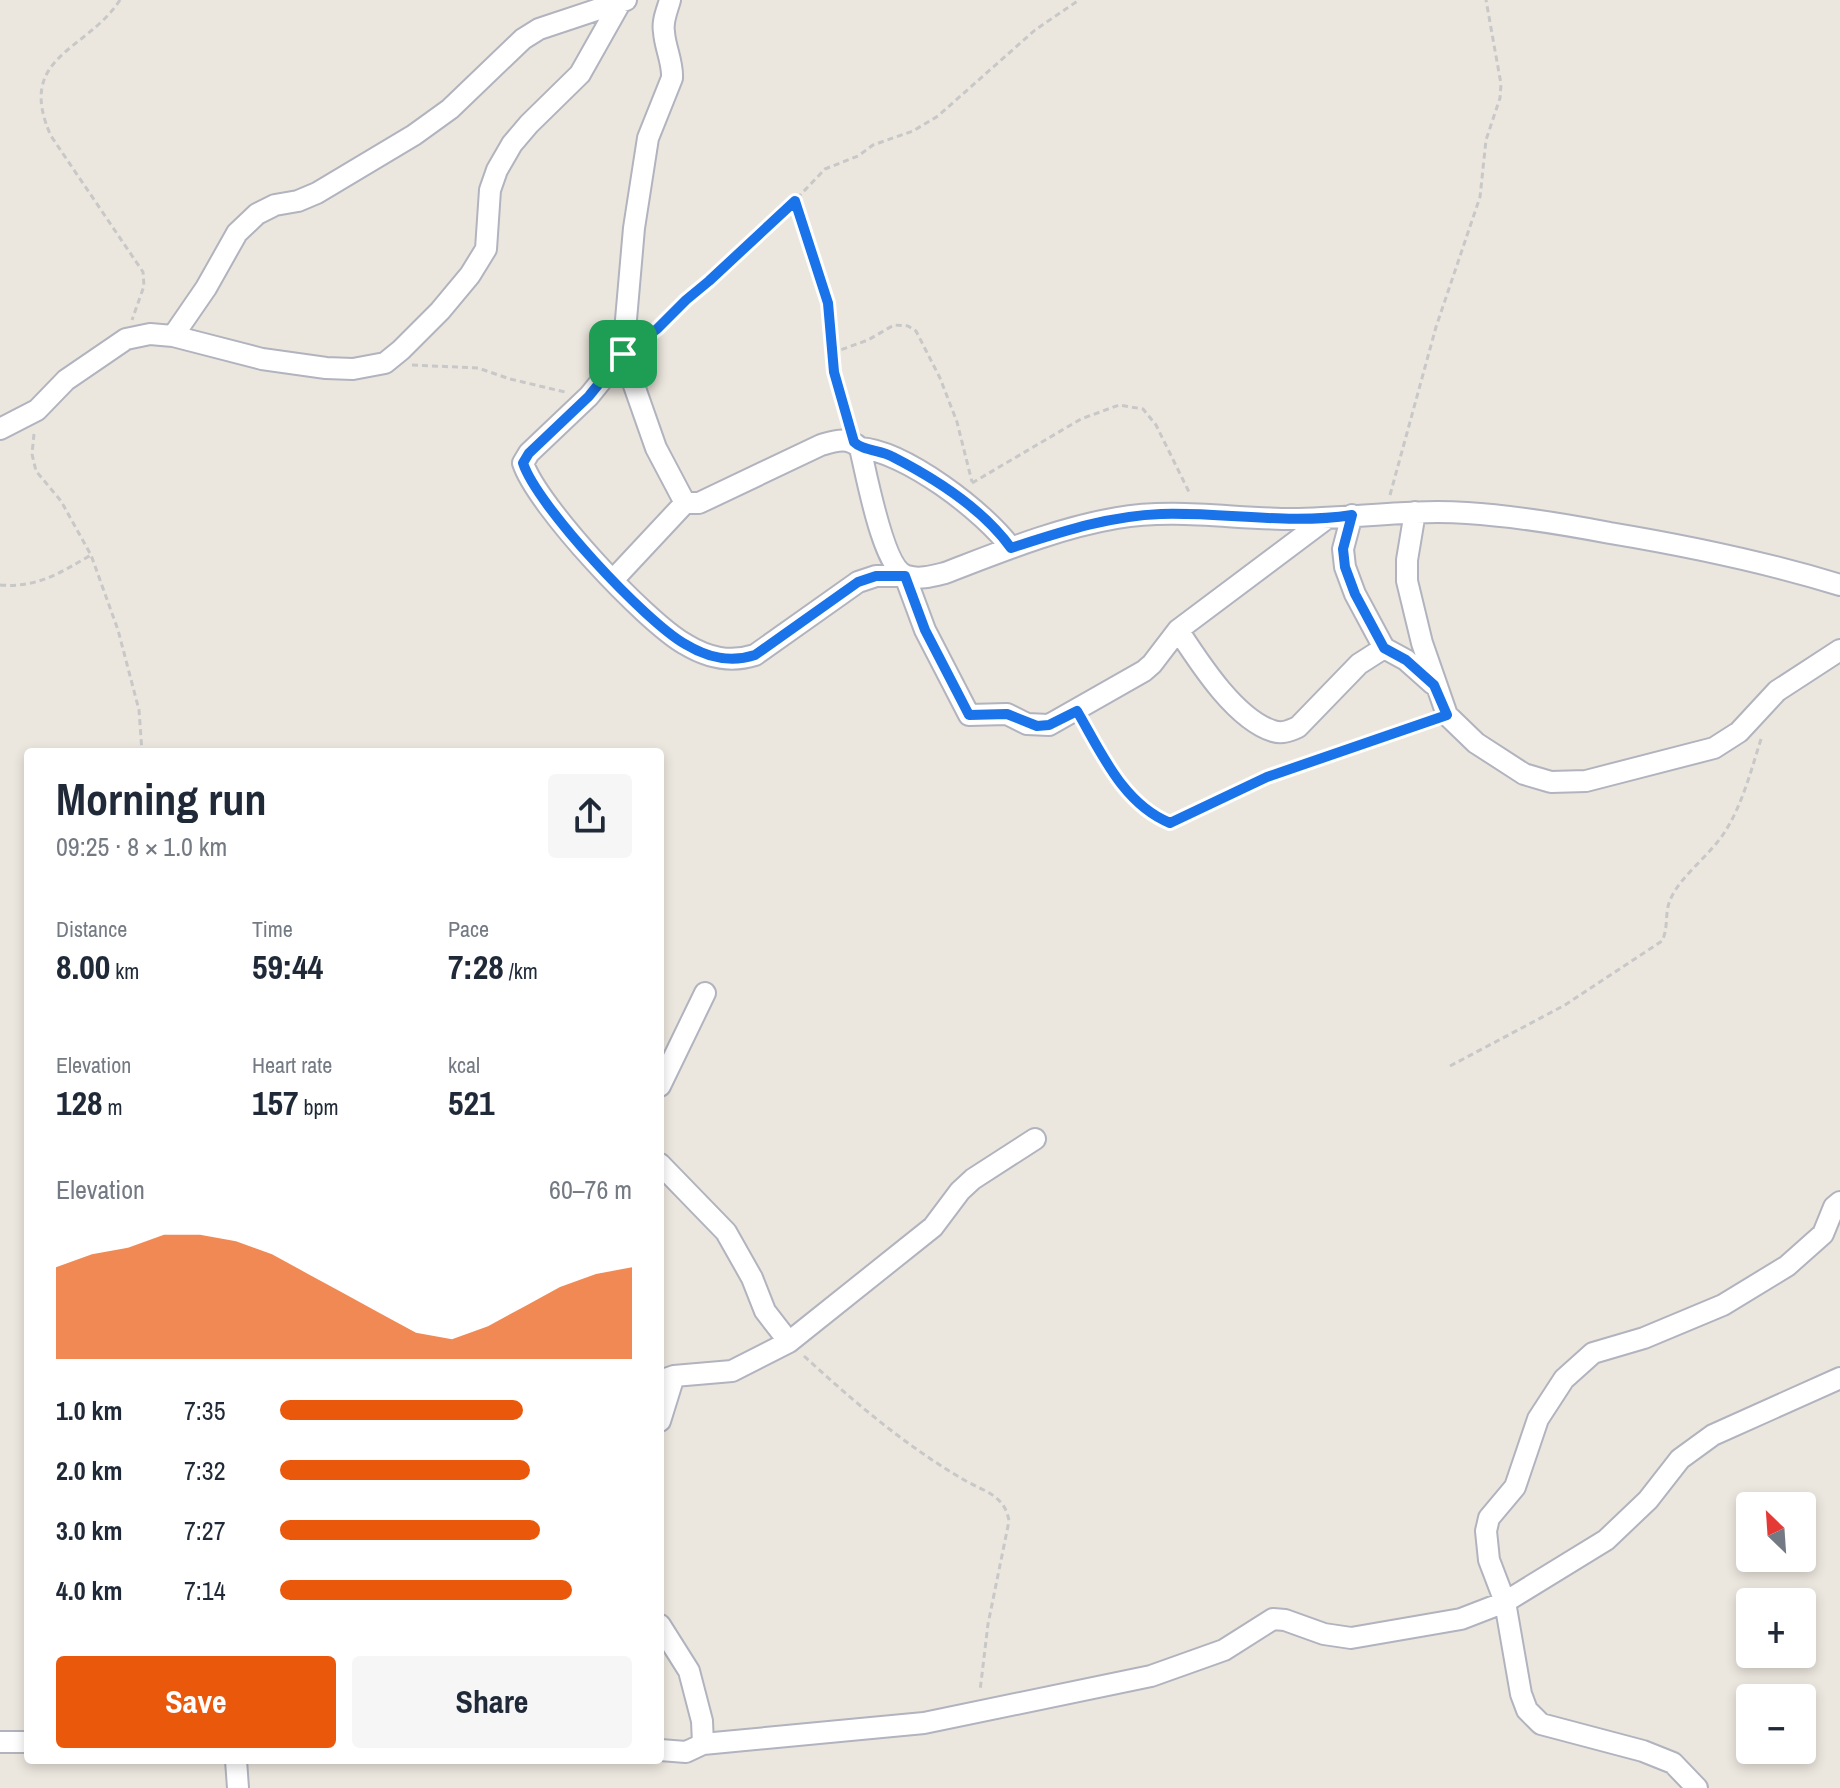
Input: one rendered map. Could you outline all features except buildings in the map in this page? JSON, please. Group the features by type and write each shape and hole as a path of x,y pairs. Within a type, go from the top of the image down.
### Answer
{"street":[{"path":"670,0 664,33 673,67 672,78 648,138 634,228 623,354 656,448 685,503"},
{"path":"173,336 206,288 237,233 257,214 275,205 298,201 317,193 414,135 450,109 523,39 539,29 623,1"},
{"path":"0,429 37,410 66,380 119,344 150,334 173,336 262,359 326,368 353,369 385,363 440,311 470,275 486,249 490,190 497,170 512,144 529,124 580,74 623,1"},
{"path":"623,354 589,396 529,453 523,463 527,476 553,514 662,629 687,646 735,661 755,655 858,582 876,576 924,578 945,573 1072,528 1118,517 1163,514 1326,519 1385,512 1467,513 1556,523 1685,546 1840,585"},
{"path":"613,580 685,503 699,503 821,445 839,440 889,454 908,464 983,516 1011,548"},
{"path":"857,445 880,531 896,567 905,576 925,630 969,715 1007,714 1037,726 1049,725 1077,711 1152,664 1178,630 1326,519"},
{"path":"1415,512 1407,560 1407,581 1434,685 1447,715 1476,743 1524,774 1551,782 1586,781 1714,748 1739,732 1777,691 1840,650"},
{"path":"1352,515 1343,549 1345,567 1355,594 1384,648 1406,660 1434,685"},
{"path":"1178,630 1207,676 1231,701 1273,731 1285,732 1298,727 1359,664 1384,648"},
{"path":"664,1078 705,993"},
{"path":"667,1378 732,1371 789,1342 933,1227 973,1179 1035,1139"},
{"path":"664,1168 726,1232 752,1278 765,1311 789,1342"},
{"path":"1697,1788 1673,1763 1643,1751 1541,1724 1527,1710 1521,1694 1505,1602 1489,1560 1486,1531 1489,1518 1515,1487 1538,1419 1564,1379 1593,1353 1644,1338 1723,1305 1787,1266 1823,1234 1834,1207 1840,1202"},
{"path":"664,1750 686,1752 703,1744 924,1723 1151,1676 1224,1650 1273,1619 1285,1620 1324,1634 1351,1638 1461,1619 1505,1602 1606,1540 1648,1500 1680,1459 1713,1435 1840,1378"},
{"path":"664,1631 689,1671 702,1721 703,1744"},
{"path":"0,1742 24,1742"},
{"path":"236,1764 238,1788"}],"path":[{"path":"119,344 144,286 143,272 51,136 42,117 40,97 44,75 120,0"},
{"path":"623,354 657,329 795,201 825,169 858,156 873,145 913,131 938,116 1035,30 1079,0"},
{"path":"1385,512 1427,355 1480,197 1486,140 1500,98 1501,84 1486,0"},
{"path":"795,201 828,303 834,372 857,445"},
{"path":"832,353 868,340 894,325 908,326 916,331 940,378 957,422 983,516"},
{"path":"385,363 478,368 510,379 589,396"},
{"path":"972,483 1081,419 1119,405 1143,409 1156,425 1201,515"},
{"path":"37,410 32,454 36,471 61,501 91,555 118,630 139,710 142,748"},
{"path":"0,585 21,587 53,577 91,555"},
{"path":"1077,711 1131,797 1152,815 1170,823 1267,777 1447,715"},
{"path":"1450,1066 1512,1036 1565,1005 1662,941 1669,902 1678,886 1710,853 1728,828 1763,734"},
{"path":"789,1342 884,1426 936,1463 999,1499 1007,1508 1009,1521 988,1624 978,1713"}],"route":[{"path":"795,201 828,303 834,372 854,442 860,448 889,454 908,464 983,516 1011,548 1118,517 1163,514 1326,519 1352,515 1343,549 1345,567 1355,594 1384,648 1406,660 1434,685 1447,715 1267,777 1170,823 1152,815 1131,797 1077,711 1049,725 1037,726 1007,714 969,715 925,630 905,576 876,576 858,582 755,655 735,661 687,646 645,613 553,514 527,476 523,463 529,453 589,396 623,354 657,329 795,201"}]}
